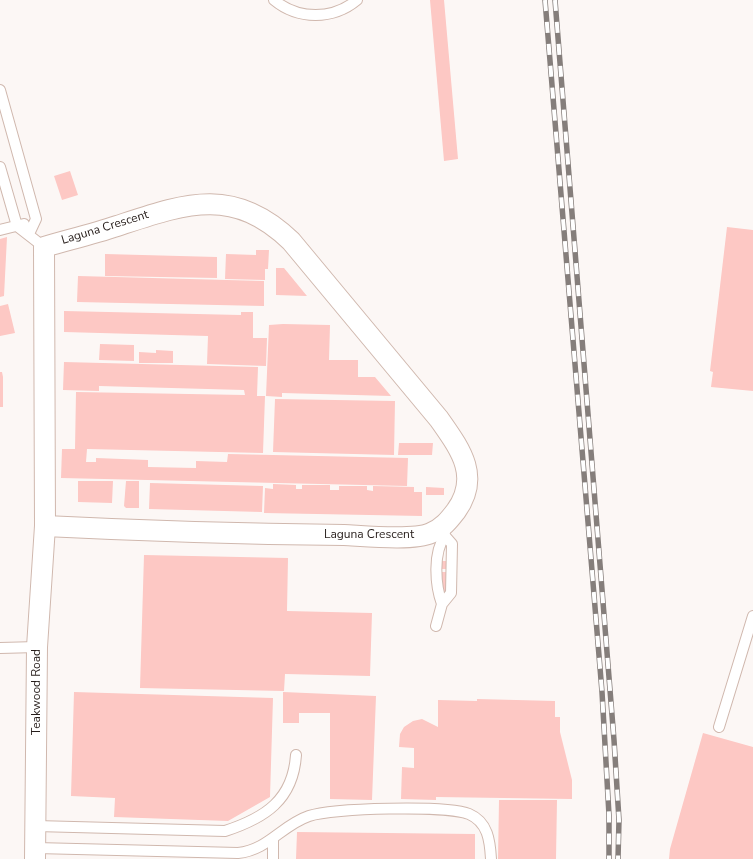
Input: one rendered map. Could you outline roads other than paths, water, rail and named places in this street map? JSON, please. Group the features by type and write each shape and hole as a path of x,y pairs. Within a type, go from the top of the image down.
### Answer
{"street":[{"name":"Laguna Crescent","path":"36,240 118,226 144,215 203,203 240,208 277,227 291,241 455,442 467,466 468,482 464,500 444,531 430,534 408,536 45,526"},
{"path":"36,240 45,526"},
{"name":"Teakwood Road","path":"36,854 37,647 45,526"}],"lane":[{"path":"274,0 291,11 311,16 340,11 357,0"},
{"path":"0,90 36,219 36,240"},
{"path":"0,167 17,226 36,240"},
{"path":"0,230 36,219"},
{"path":"442,604 438,592 437,560 439,544 444,531"},
{"path":"436,626 442,604 451,593 452,544 444,531"},
{"path":"719,727 753,616"},
{"path":"0,648 37,647"},
{"path":"36,826 225,831 253,821 274,807 292,780 296,755"},
{"path":"36,854 238,853 255,851 307,817 327,811 446,809 470,814 483,825 489,834 491,859"},
{"path":"273,839 273,859"}],"railway":[{"path":"545,0 602,692 609,815 609,859"},
{"path":"555,0 614,740 619,820 618,859"}]}
